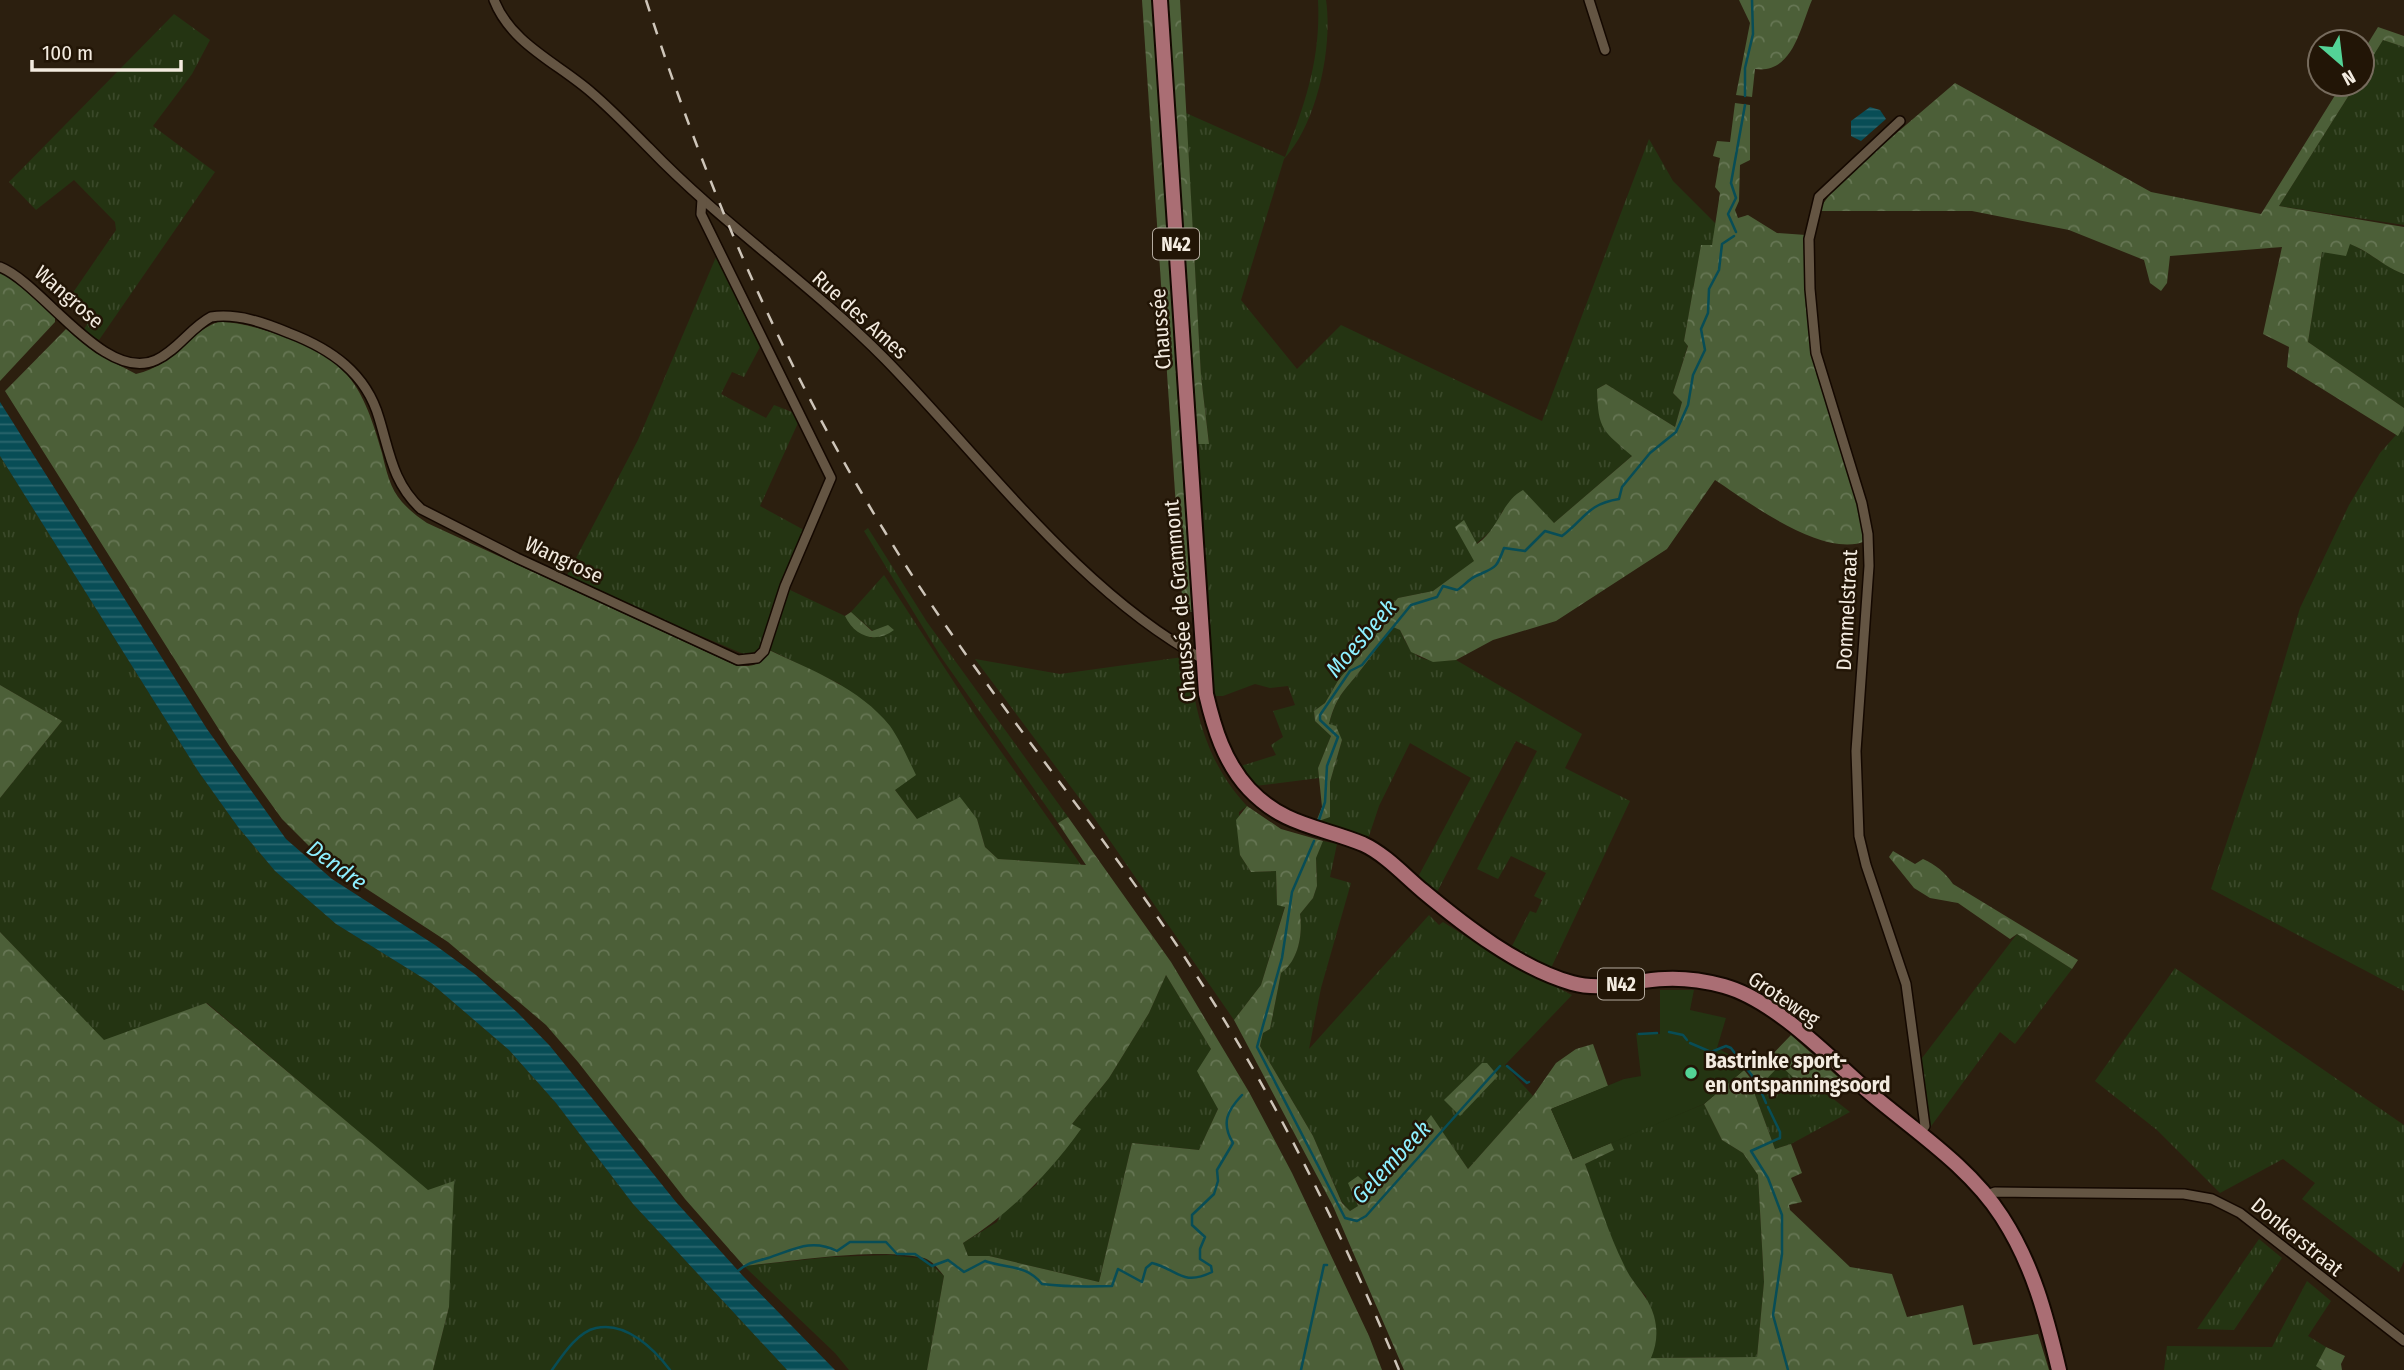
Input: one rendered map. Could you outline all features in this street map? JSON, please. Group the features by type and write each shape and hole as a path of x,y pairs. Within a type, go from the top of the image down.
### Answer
{"main road":[{"name":"Chaussée","path":"1160,0 1192,488"},
{"name":"Chaussée de Grammont","path":"1192,488 1203,659 1210,714 1223,751 1255,795 1283,817 1316,831"},
{"name":"Groteweg","path":"1316,831 1365,845 1466,927 1561,979 1596,986 1664,979 1691,979 1727,986 1796,1030 1987,1195 2018,1244 2033,1275 2059,1370"}],"street":[{"name":"Rue des Ames","path":"494,0 504,22 516,35 591,92 702,199 884,358 1073,558 1127,606 1203,659"},
{"path":"1589,0 1605,50"},
{"name":"Dommelstraat","path":"1900,121 1819,197 1809,239 1816,353 1862,503 1868,534 1869,566 1856,751 1857,818 1866,865 1906,984 1925,1126 1919,1134"},
{"name":"Wangrose","path":"0,267 15,273 74,328 110,353 131,363 153,361 163,356 211,317 244,318 308,340 342,361 365,386 379,416 394,474 404,492 421,509 565,580 738,660 747,660 764,651 785,586 831,478 701,214 702,199"},
{"name":"Donkerstraat","path":"1987,1195 1995,1192 2184,1194 2219,1202 2257,1225 2333,1289 2404,1341"}],"green space":[{"path":"1142,0 1152,0 1192,612 1183,612"},
{"path":"1168,0 1180,0 1201,376 1209,444 1198,444"},
{"path":"1318,0 1326,0 1328,19 1320,84 1305,126 1284,159 1241,300 1297,369 1341,325 1542,421 1649,139 1673,181 1716,224 1712,246 1701,246 1684,341 1688,345 1673,393 1682,402 1675,427 1606,384 1597,389 1599,411 1605,428 1616,442 1633,455 1554,523 1503,510 1494,528 1476,544 1464,521 1456,527 1475,561 1433,591 1398,598 1388,609 1386,619 1372,641 1339,679 1325,703 1314,711 1315,721 1331,736 1318,768 1319,778 1255,786 1241,766 1276,755 1271,745 1283,737 1273,711 1295,705 1288,686 1270,688 1255,684 1223,696 1214,696 1198,444 1209,443 1201,376 1186,113 1285,157 1305,99 1314,61"},
{"path":"1739,0 1812,0 1799,35 1787,57 1768,69 1755,69 1752,97 1736,95 1750,23"},
{"path":"174,14 210,40 192,74 153,126 215,172 99,340 83,331 92,316 70,297 116,230 115,222 74,180 36,210 9,182"},
{"path":"2378,27 2404,36 2404,47 2383,40 2376,51"},
{"path":"2383,40 2404,47 2404,225 2279,206 2347,98 2376,98 2376,51"},
{"path":"1955,83 2151,192 2261,214 2333,98 2347,98 2279,206 2404,227 2404,274 2350,244 2346,256 2322,252 2308,342 2404,408 2404,426 2398,436 2287,367 2289,347 2263,334 2282,247 2170,256 2167,283 2161,291 2150,283 2144,260 2069,230 1972,211 1818,211 1837,184"},
{"path":"1735,103 1750,105 1750,160 1740,165 1739,201 1735,210 1738,218 1748,215 1777,233 1806,235 1809,312 1856,489 1866,541 1849,544 1809,536 1767,514 1715,480 1667,549 1556,621 1493,640 1456,660 1433,662 1411,652 1400,630 1393,627 1335,705 1329,724 1336,726 1342,740 1330,782 1330,817 1316,822 1322,807 1318,768 1331,736 1315,721 1314,711 1325,703 1339,679 1372,641 1386,619 1388,609 1398,598 1433,591 1474,561 1455,527 1464,520 1477,544 1490,531 1510,501 1523,490 1554,523 1632,456 1608,434 1601,422 1597,389 1606,384 1675,427 1682,402 1673,393 1688,346 1684,341 1701,245 1712,245 1720,193 1715,187 1720,158 1713,156 1717,141 1730,142"},
{"path":"2349,243 2404,274 2404,408 2308,342 2322,252"},
{"path":"716,257 760,347 744,377 732,372 721,394 766,418 774,405 792,412 798,423 760,506 804,530 781,587 761,650 746,655 565,579 638,440"},
{"path":"0,271 27,289 55,317 55,322 0,381"},
{"path":"218,322 226,322 257,328 303,343 337,365 360,393 394,491 408,508 427,523 735,665 755,664 769,650 850,691 878,713 901,743 916,775 895,790 917,819 960,797 977,819 985,847 998,859 1086,865 1058,823 1068,817 1171,962 1249,1092 1292,1173 1369,1336 1382,1370 927,1370 944,1276 927,1259 906,1255 860,1254 744,1266 685,1199 546,1025 448,942 324,861 282,819 230,747 5,391 66,329 96,353 136,374 171,357 206,328","holes":["1166,975 1211,1049 1197,1071 1218,1109 1199,1150 1132,1143 1099,1282 989,1256 968,1256 963,1243 1027,1192 1056,1162 1081,1129 1072,1124 1109,1078 1149,1013"]},
{"path":"2404,426 2404,991 2211,889 2258,749 2300,608 2349,505 2380,453"},
{"path":"0,456 198,771 238,827 275,871 336,924 431,983 509,1050 556,1103 633,1204 787,1370 433,1370 449,1307 428,1191 207,1003 104,1041 0,932 0,798 62,721 0,685"},
{"path":"868,528 927,622 1068,817 1058,823 941,657 864,531"},
{"path":"884,575 976,716 1081,865 998,859 985,847 977,819 917,819 895,790 840,684 770,650 788,589 845,616 871,638 884,629 873,631 851,612"},
{"path":"851,612 872,631 888,625 894,630 880,637 866,636 849,623 845,616"},
{"path":"1393,627 1400,630 1410,648 1421,658 1436,661 1456,660 1582,734 1565,768 1630,801 1551,968 1512,946 1530,911 1536,913 1542,900 1534,896 1546,873 1511,856 1498,879 1477,869 1537,751 1516,741 1436,894 1418,877 1471,778 1410,743 1379,806 1368,839 1316,822 1330,803 1330,782 1342,740 1329,724 1336,705"},
{"path":"1183,657 1192,676 1197,709 1210,749 1229,784 1247,806 1239,812 1240,855 1251,872 1276,871 1277,904 1285,906 1261,985 1234,1020 1095,819 975,659 1060,674"},
{"path":"0,685 62,721 0,798"},
{"path":"1247,806 1281,829 1323,841 1316,858 1317,886 1313,898 1300,914 1298,947 1292,962 1281,973 1270,1029 1263,1033 1260,1046 1313,1136 1342,1203 1350,1211 1358,1206 1348,1183 1358,1176 1372,1189 1431,1115 1468,1169 1533,1096 1556,1063 1576,1049 1593,1044 1608,1086 1551,1109 1573,1159 1611,1143 1614,1150 1585,1164 1618,1253 1627,1272 1652,1309 1656,1343 1651,1358 1757,1357 1764,1282 1758,1175 1743,1153 1722,1140 1704,1104 1744,1070 1752,1080 1755,1078 1748,1069 1766,1061 1791,1035 1838,1077 1814,1097 1780,1065 1754,1092 1775,1149 1791,1144 1802,1173 1791,1178 1802,1202 1789,1205 1790,1210 1850,1267 1892,1274 1907,1317 1963,1305 1973,1345 2038,1334 2049,1370 1404,1370 1333,1206 1234,1020 1261,985 1285,907 1277,905 1276,871 1251,872 1240,855 1236,820"},
{"path":"1323,841 1337,844 1330,877 1351,883 1321,988 1309,1049 1429,915 1439,925 1443,922 1506,962 1572,995 1505,1065 1533,1096 1468,1169 1431,1116 1372,1189 1366,1182 1352,1192 1358,1206 1350,1211 1342,1202 1313,1136 1260,1046 1263,1033 1270,1029 1281,973 1292,962 1298,946 1300,914 1313,898 1317,886 1316,857"},
{"path":"1893,851 1915,864 1923,859 1932,864 1953,884 2078,960 2072,969 2017,934 2010,939 1958,903 1930,898 1914,888 1889,857"},
{"path":"0,932 104,1040 206,1003 428,1190 454,1181 449,1307 433,1370 0,1370"},
{"path":"2017,934 2072,969 2015,1044 2000,1032 1929,1129 1919,1062"},
{"path":"2175,968 2404,1125 2404,1261 2399,1272 2302,1199 2315,1183 2283,1159 2220,1193 2157,1130 2095,1081"},
{"path":"1166,975 1211,1049 1211,1093 1218,1109 1199,1150 1132,1143 1099,1282 989,1256 968,1257 963,1243 997,1222 1001,1213 1036,1185 1072,1124 1109,1078 1149,1013"},
{"name":"Bastrinke sport- en ontspanningsoord","path":"1660,990 1694,990 1690,1010 1726,1018 1717,1048 1736,1058 1744,1070 1704,1104 1573,1159 1551,1109 1624,1079 1641,1076 1636,1033 1660,1034"},
{"path":"1482,1063 1487,1063 1498,1076 1460,1116 1444,1100"},
{"path":"1780,1064 1814,1097 1822,1090 1850,1112 1791,1144 1775,1149 1754,1092"},
{"path":"1704,1104 1722,1140 1743,1153 1758,1175 1764,1282 1757,1357 1651,1358 1646,1296 1624,1268 1616,1251 1585,1164 1613,1150 1611,1143 1620,1138"},
{"path":"2259,1239 2282,1258 2234,1330 2197,1329"},
{"path":"891,1255 925,1259 944,1276 927,1370 849,1370 835,1353 744,1266 831,1257"},
{"path":"2307,1281 2331,1301 2308,1336 2326,1347 2317,1366 2322,1370 2164,1370 2167,1346 2272,1347"},
{"path":"2326,1347 2345,1356 2341,1364 2342,1370 2322,1370 2316,1366"}],"water":[{"path":"1870,107 1880,110 1886,119 1861,141 1851,136 1851,121"},
{"path":"0,402 207,729 286,839 332,879 435,945 476,975 518,1013 550,1046 676,1202 743,1276 835,1370 787,1370 633,1204 556,1103 509,1050 431,983 336,924 275,871 238,827 198,771 0,456"}],"waterway":[{"name":"Moesbeek","path":"1745,96 1745,68 1753,34 1752,0"},
{"path":"1736,232 1728,214 1736,198 1731,183 1745,105"},
{"name":"Moesbeek","path":"1319,820 1325,802 1327,766 1338,737 1320,720 1320,715 1350,671 1362,665 1411,605 1437,597 1443,586 1457,590 1473,577 1494,567 1504,548 1525,551 1545,531 1562,536 1593,508 1619,499 1622,487 1650,453 1676,432 1688,405 1693,375 1705,350 1701,329 1708,313 1709,289 1719,270 1722,244 1734,236"},
{"name":"Gelembeek","path":"1314,841 1292,892 1282,958 1257,1047 1345,1218 1357,1221 1366,1216 1500,1066"},
{"name":"Gelembeek","path":"1669,1032 1683,1035 1687,1040"},
{"name":"Gelembeek","path":"1639,1034 1657,1033"},
{"name":"Gelembeek","path":"1690,1043 1711,1052 1726,1046 1731,1048 1757,1082 1766,1103"},
{"name":"Gelembeek","path":"1507,1066 1529,1082"},
{"name":"Moesbeek","path":"738,1271 752,1263 810,1245 837,1251 850,1242 886,1242 897,1254 915,1254 932,1266 948,1260 964,1272 985,1261 1023,1270 1042,1284 1112,1286 1118,1269 1142,1282 1146,1268 1152,1263 1186,1277 1202,1276 1212,1272 1211,1266 1200,1259 1200,1249 1205,1237 1192,1225 1192,1215 1214,1194 1218,1181 1217,1170 1233,1143 1227,1129 1227,1117 1242,1095"},
{"name":"Gelembeek","path":"1768,1107 1780,1132 1780,1138 1751,1151 1768,1178 1782,1215 1782,1254 1773,1315 1788,1370"},
{"path":"1301,1370 1324,1265 1327,1265"},
{"path":"552,1370 583,1334 589,1330 607,1327 638,1338 670,1370"}],"railway":[{"path":"646,0 694,138 749,273 848,469 885,532 954,637 1140,892 1209,995 1270,1099 1325,1205 1399,1370"}],"place":[{"name":"Bastrinke sport- en ontspanningsoord","path":"1691,1073"}],"water label":[{"name":"Dendre","path":"337,865"}]}
